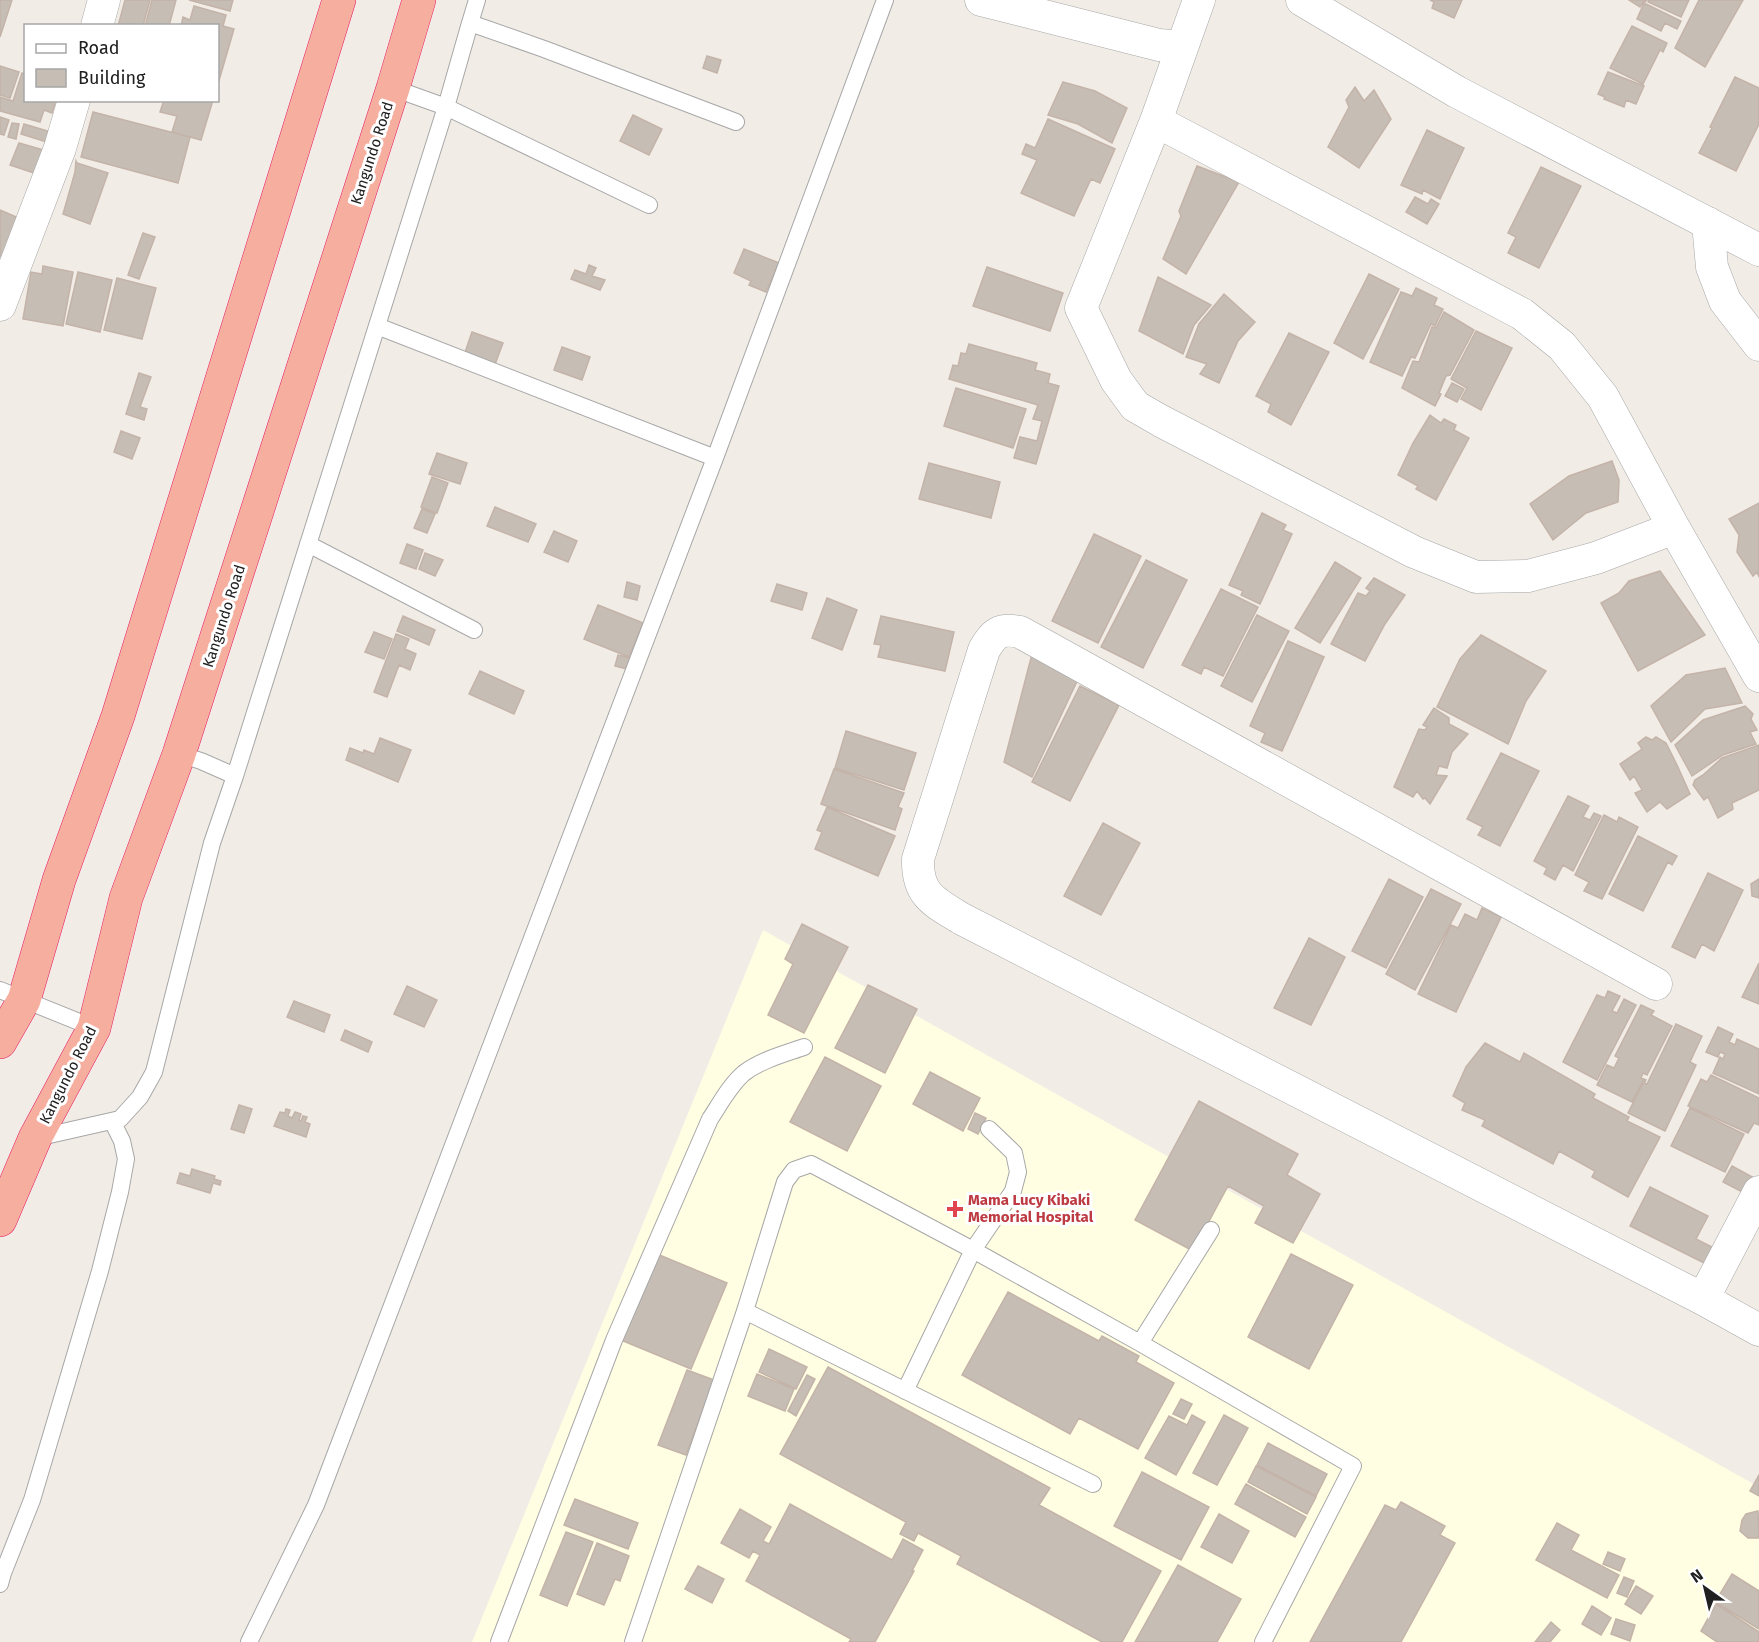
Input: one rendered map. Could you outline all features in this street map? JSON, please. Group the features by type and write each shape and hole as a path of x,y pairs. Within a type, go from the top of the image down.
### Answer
{"highway":[{"path":"0,1042 12,995 59,880 118,716 339,0"},
{"name":"Kangundo Road","path":"0,1220 35,1138 94,1028 126,898 179,754 393,88 419,0"}],"street":[{"path":"98,24 104,0"},
{"path":"1199,0 1156,121 1082,308 1116,380 1135,406 1161,422 1414,552 1476,577 1528,576 1596,558 1674,528"},
{"path":"1302,0 1457,92 1759,250"},
{"path":"994,2 1159,45 1182,47"},
{"path":"0,305 60,148 73,102"},
{"path":"1156,121 1522,314 1562,346 1603,397 1674,528 1759,676"},
{"path":"1708,223 1712,267 1725,301 1759,345"},
{"path":"1656,984 1020,632 1007,629 993,636 984,650 918,859 918,874 923,889 936,903 962,919 1703,1299 1759,1330"},
{"path":"1703,1299 1759,1192"}],"lane":[{"path":"35,1138 120,1119 140,1096 154,1072 212,843 377,326 477,0"},
{"path":"249,1642 316,1505 715,458 885,0"},
{"path":"470,23 736,122"},
{"path":"393,88 446,106 649,205"},
{"path":"377,326 715,458"},
{"path":"308,544 474,630"},
{"path":"179,754 201,760 235,776"},
{"path":"12,995 94,1028"},
{"path":"499,1642 614,1340 710,1119 744,1074 763,1062 804,1047"},
{"path":"0,1584 32,1500 72,1371 120,1192 126,1159 122,1141 112,1121"},
{"path":"905,1391 973,1250 1013,1191 1018,1172 1014,1153 989,1129"},
{"path":"633,1642 745,1311 785,1182 794,1170 811,1164 973,1250 1140,1343 1353,1466 1263,1642"},
{"path":"1140,1343 1211,1230"},
{"path":"745,1311 1093,1484"}],"shaded area":[{"name":"Mama Lucy Kibaki Memorial Hospital","path":"763,930 1759,1487 1759,1642 472,1642"}],"building":[{"path":"0,0 12,0 0,37"},
{"path":"125,0 150,0 144,24 119,24"},
{"path":"152,0 176,0 170,24 146,24"},
{"path":"189,0 233,0 230,11"},
{"path":"1430,0 1462,0 1454,18 1432,8 1434,2"},
{"path":"1629,0 1647,0 1640,7"},
{"path":"1649,0 1689,0 1681,17 1648,2"},
{"path":"1699,0 1743,0 1705,67 1675,48"},
{"path":"1644,3 1681,21 1677,29 1665,23 1661,31 1637,19"},
{"path":"194,6 226,15 223,26 234,29 219,81 219,24 181,24 183,17 190,20"},
{"path":"1632,26 1667,43 1663,52 1660,50 1643,84 1610,68"},
{"path":"707,56 721,60 717,73 703,68"},
{"path":"0,66 19,72 10,98 0,95"},
{"path":"1608,72 1644,86 1636,104 1626,100 1624,107 1598,94"},
{"path":"22,73 24,74 24,102 55,102 52,113 44,110 40,122 0,111 0,97 13,101"},
{"path":"1735,77 1759,88 1759,124 1736,171 1699,153"},
{"path":"1063,82 1095,91 1127,108 1112,143 1078,124 1048,115"},
{"path":"1355,87 1364,101 1374,90 1391,119 1359,168 1328,147 1349,107 1346,100"},
{"path":"163,102 212,102 201,140 172,132 177,116 160,112"},
{"path":"93,112 190,137 178,183 81,157"},
{"path":"633,115 662,129 649,155 620,141"},
{"path":"0,117 9,120 4,135 0,134"},
{"path":"1048,119 1115,149 1100,183 1091,179 1074,216 1021,193 1037,160 1022,154 1026,144 1035,148"},
{"path":"12,123 19,124 16,139 8,137"},
{"path":"24,124 51,132 47,142 21,134"},
{"path":"1427,130 1464,148 1440,199 1423,190 1422,194 1401,185"},
{"path":"19,143 54,153 43,176 10,165"},
{"path":"76,161 108,173 90,224 63,214"},
{"path":"1197,166 1239,182 1186,274 1163,259 1181,216 1179,211"},
{"path":"1541,167 1581,186 1539,268 1508,253 1516,237 1508,233"},
{"path":"1415,197 1428,204 1431,199 1439,204 1427,224 1406,212"},
{"path":"0,210 23,220 6,259 0,256"},
{"path":"143,233 155,237 139,279 128,275"},
{"path":"744,249 779,263 766,292 749,285 751,281 734,273"},
{"path":"589,265 596,268 592,276 605,280 600,290 571,279 575,270 586,274"},
{"path":"43,266 73,272 63,326 23,319 31,272 42,274"},
{"path":"987,267 1063,293 1050,331 973,306"},
{"path":"78,272 112,280 100,332 66,324"},
{"path":"1369,274 1399,289 1363,359 1334,343"},
{"path":"1158,277 1211,305 1194,325 1183,354 1139,331"},
{"path":"117,278 156,288 142,339 104,330"},
{"path":"1416,288 1437,298 1434,305 1443,309 1435,326 1431,324 1415,358 1411,357 1402,376 1370,362 1401,292 1412,296"},
{"path":"1224,294 1255,322 1238,341 1219,383 1200,374 1207,364 1186,357 1199,324"},
{"path":"1444,312 1474,330 1450,375 1446,376 1435,406 1402,388 1413,361 1419,362 1432,327 1436,328"},
{"path":"1476,331 1512,348 1481,410 1461,399 1467,388 1451,379"},
{"path":"472,332 503,343 491,375 461,364"},
{"path":"1289,333 1329,352 1291,425 1268,412 1271,404 1256,396"},
{"path":"969,344 1037,363 1035,370 1050,374 1048,383 1059,386 1036,464 1014,458 1020,437 1037,441 1042,421 1033,419 1038,405 949,379 953,365 958,366 961,353 966,354"},
{"path":"562,347 590,357 582,380 554,370"},
{"path":"139,373 151,377 140,407 147,409 144,420 126,414"},
{"path":"1452,383 1464,389 1457,402 1445,396"},
{"path":"956,388 1026,409 1013,448 944,426"},
{"path":"1430,415 1441,423 1444,419 1456,425 1454,430 1469,438 1436,500 1416,489 1418,486 1398,475 1413,443"},
{"path":"121,431 140,438 132,459 114,452"},
{"path":"437,453 467,463 460,484 429,474"},
{"path":"1612,461 1619,480 1618,502 1586,513 1553,540 1530,504 1569,476"},
{"path":"929,463 1000,482 991,518 919,499"},
{"path":"432,477 448,483 437,513 421,507"},
{"path":"1759,503 1759,577 1757,572 1753,576 1737,552 1739,535 1729,519"},
{"path":"495,507 536,524 528,542 487,526"},
{"path":"422,509 435,514 427,533 414,528"},
{"path":"1262,513 1286,525 1283,530 1292,534 1260,604 1241,595 1243,591 1229,585"},
{"path":"554,531 577,541 568,562 544,552"},
{"path":"1094,534 1141,556 1098,643 1052,621"},
{"path":"407,544 423,550 416,569 400,563"},
{"path":"425,553 443,560 435,576 419,569"},
{"path":"1146,560 1187,580 1143,668 1101,647"},
{"path":"1335,562 1361,578 1320,643 1295,628"},
{"path":"1660,571 1705,635 1638,671 1601,603 1619,593 1629,581"},
{"path":"1374,578 1405,595 1385,624 1365,661 1331,644 1358,593 1366,596 1370,591 1366,588"},
{"path":"627,582 640,586 637,600 624,597"},
{"path":"777,584 807,593 802,610 771,601"},
{"path":"1221,589 1258,607 1223,676 1204,667 1201,674 1182,665"},
{"path":"827,598 857,610 842,650 812,638"},
{"path":"598,605 643,623 629,657 584,639"},
{"path":"1257,615 1289,631 1252,702 1221,686"},
{"path":"403,616 435,630 429,645 397,631"},
{"path":"881,616 954,632 945,671 878,657 881,645 874,644"},
{"path":"374,632 392,639 384,659 365,652"},
{"path":"396,634 409,639 405,649 416,654 410,670 399,665 387,697 374,692"},
{"path":"1481,635 1546,671 1526,701 1508,744 1437,707 1460,659"},
{"path":"1288,641 1324,657 1282,751 1261,742 1265,733 1250,726"},
{"path":"1032,654 1079,677 1032,777 1004,762"},
{"path":"618,655 630,658 627,669 615,666"},
{"path":"1725,668 1742,703 1705,709 1671,742 1651,706 1686,675"},
{"path":"480,671 524,691 514,714 469,694"},
{"path":"1080,686 1119,705 1070,801 1032,782"},
{"path":"1745,706 1753,714 1751,719 1757,730 1750,732 1756,744 1723,755 1692,776 1675,745 1703,720"},
{"path":"1434,708 1449,718 1449,724 1468,734 1452,752 1447,768 1439,766 1436,775 1447,776 1430,804 1417,791 1413,797 1394,787 1419,729 1425,730 1427,727 1423,725"},
{"path":"846,731 916,753 904,790 835,768"},
{"path":"1646,737 1652,740 1656,737 1666,743 1690,794 1667,809 1660,802 1647,812 1635,793 1642,790 1634,776 1630,780 1620,764 1642,749 1638,743"},
{"path":"380,738 411,750 398,782 346,760 350,748 374,754"},
{"path":"1759,745 1759,790 1732,803 1733,809 1718,818 1708,797 1704,800 1693,785 1695,780 1722,758"},
{"path":"1501,753 1539,771 1500,846 1478,835 1483,827 1467,819"},
{"path":"834,769 904,793 898,807 902,809 895,830 821,804"},
{"path":"1568,796 1589,806 1583,817 1590,820 1594,813 1601,816 1573,871 1563,865 1555,880 1544,874 1547,868 1534,861"},
{"path":"827,807 895,836 878,876 815,849 822,832 817,830"},
{"path":"1604,815 1617,822 1619,817 1638,827 1602,899 1584,891 1589,882 1575,875"},
{"path":"1103,823 1140,843 1101,915 1064,896"},
{"path":"1638,836 1677,856 1672,865 1668,862 1643,911 1609,894"},
{"path":"1708,873 1743,890 1714,951 1702,944 1695,958 1672,947"},
{"path":"1389,879 1423,897 1386,968 1352,951"},
{"path":"1759,879 1759,898 1752,896 1751,884"},
{"path":"1431,889 1461,904 1415,990 1386,974"},
{"path":"1482,908 1501,917 1456,1012 1418,994 1451,925 1458,928 1465,914 1477,920"},
{"path":"802,924 848,947 804,1033 768,1015 793,964 785,959"},
{"path":"1309,938 1345,957 1311,1025 1274,1008"},
{"path":"1759,963 1759,1004 1742,997"},
{"path":"868,985 917,1009 885,1073 835,1048"},
{"path":"407,986 437,1000 424,1027 394,1014"},
{"path":"1608,991 1620,996 1612,1011 1617,1013 1624,999 1636,1005 1597,1080 1563,1062 1597,995 1605,998"},
{"path":"294,1001 330,1015 324,1032 287,1017"},
{"path":"1641,1005 1654,1011 1651,1015 1672,1026 1647,1075 1643,1073 1641,1078 1646,1080 1643,1081 1632,1102 1597,1085 1607,1065 1614,1068 1619,1058 1615,1056"},
{"path":"1676,1024 1702,1036 1690,1062 1696,1065 1665,1131 1628,1113 1643,1083 1647,1084"},
{"path":"1718,1027 1733,1034 1729,1042 1735,1045 1737,1039 1759,1049 1759,1094 1713,1073 1720,1057 1723,1059 1725,1054 1720,1052 1718,1057 1706,1052"},
{"path":"345,1030 372,1042 368,1052 341,1040"},
{"path":"1485,1043 1520,1062 1524,1053 1595,1094 1593,1098 1629,1117 1627,1121 1660,1137 1628,1197 1592,1177 1595,1171 1559,1151 1553,1164 1482,1126 1485,1120 1462,1110 1465,1103 1453,1096 1466,1067"},
{"path":"825,1057 881,1086 847,1151 790,1122"},
{"path":"930,1072 980,1098 963,1131 913,1104"},
{"path":"1711,1075 1759,1098 1759,1125 1754,1123 1748,1133 1688,1106 1701,1079 1707,1082"},
{"path":"1199,1101 1298,1154 1287,1175 1320,1194 1293,1243 1255,1223 1264,1206 1228,1186 1193,1251 1135,1220"},
{"path":"239,1105 252,1109 244,1133 231,1129"},
{"path":"1690,1108 1744,1134 1725,1172 1671,1146"},
{"path":"286,1109 290,1110 288,1116 292,1118 295,1112 301,1114 299,1120 301,1121 303,1116 307,1117 305,1122 310,1124 306,1137 274,1126 280,1112 285,1113"},
{"path":"975,1113 986,1118 978,1134 968,1129"},
{"path":"1732,1166 1756,1179 1748,1195 1723,1182"},
{"path":"192,1169 215,1176 214,1179 221,1181 220,1185 213,1183 210,1193 177,1183 180,1173 190,1176"},
{"path":"1650,1187 1708,1216 1696,1239 1718,1250 1710,1266 1630,1226"},
{"path":"657,1254 727,1283 691,1369 621,1340"},
{"path":"1291,1254 1353,1285 1309,1369 1248,1337"},
{"path":"1008,1292 1099,1341 1102,1336 1139,1356 1136,1362 1174,1383 1138,1449 1079,1418 1070,1434 962,1375"},
{"path":"769,1349 807,1367 796,1389 759,1372"},
{"path":"828,1367 1050,1488 1039,1505 1161,1571 1122,1642 1102,1642 957,1564 961,1556 918,1533 914,1541 900,1534 906,1522 780,1454"},
{"path":"687,1370 714,1380 686,1455 658,1445"},
{"path":"757,1374 794,1389 785,1411 748,1396"},
{"path":"807,1375 815,1379 796,1416 788,1411"},
{"path":"1181,1399 1192,1404 1184,1419 1173,1414"},
{"path":"1192,1415 1205,1422 1176,1475 1145,1458 1169,1416 1187,1425"},
{"path":"1224,1415 1248,1428 1217,1485 1193,1473"},
{"path":"1268,1443 1327,1474 1316,1496 1257,1465"},
{"path":"1256,1466 1316,1497 1307,1514 1248,1482"},
{"path":"1142,1472 1209,1507 1181,1560 1114,1526"},
{"path":"1759,1475 1759,1496 1750,1491"},
{"path":"1246,1484 1306,1517 1295,1537 1235,1504"},
{"path":"575,1499 638,1523 628,1549 564,1525"},
{"path":"1401,1502 1445,1526 1440,1535 1455,1543 1401,1642 1310,1642 1385,1505 1396,1510"},
{"path":"790,1504 892,1560 903,1539 923,1550 875,1642 849,1642 851,1639 746,1581 760,1555 753,1551 749,1558 721,1543 740,1509 771,1527 763,1541 769,1544"},
{"path":"1758,1511 1759,1538 1748,1538 1740,1531 1742,1520 1746,1514"},
{"path":"1219,1514 1249,1531 1232,1563 1201,1547"},
{"path":"1557,1523 1579,1535 1571,1550 1619,1575 1607,1598 1536,1560"},
{"path":"566,1532 593,1542 567,1606 540,1595"},
{"path":"597,1543 629,1556 620,1581 615,1579 604,1605 577,1594"},
{"path":"1608,1552 1625,1559 1620,1571 1603,1564"},
{"path":"1178,1565 1241,1599 1217,1642 1135,1642"},
{"path":"698,1566 724,1579 712,1603 685,1589"},
{"path":"1732,1574 1759,1591 1759,1629 1715,1602"},
{"path":"1624,1577 1634,1581 1627,1597 1617,1593"},
{"path":"1636,1586 1653,1596 1641,1614 1625,1604"},
{"path":"1716,1604 1759,1632 1759,1642 1717,1642 1701,1631"},
{"path":"1592,1606 1611,1618 1601,1635 1582,1624"},
{"path":"1616,1619 1635,1625 1630,1641 1611,1634"},
{"path":"1551,1622 1560,1630 1550,1642 1535,1642"}],"place":[{"name":"Mama Lucy Kibaki Memorial Hospital","path":"955,1209"}]}
